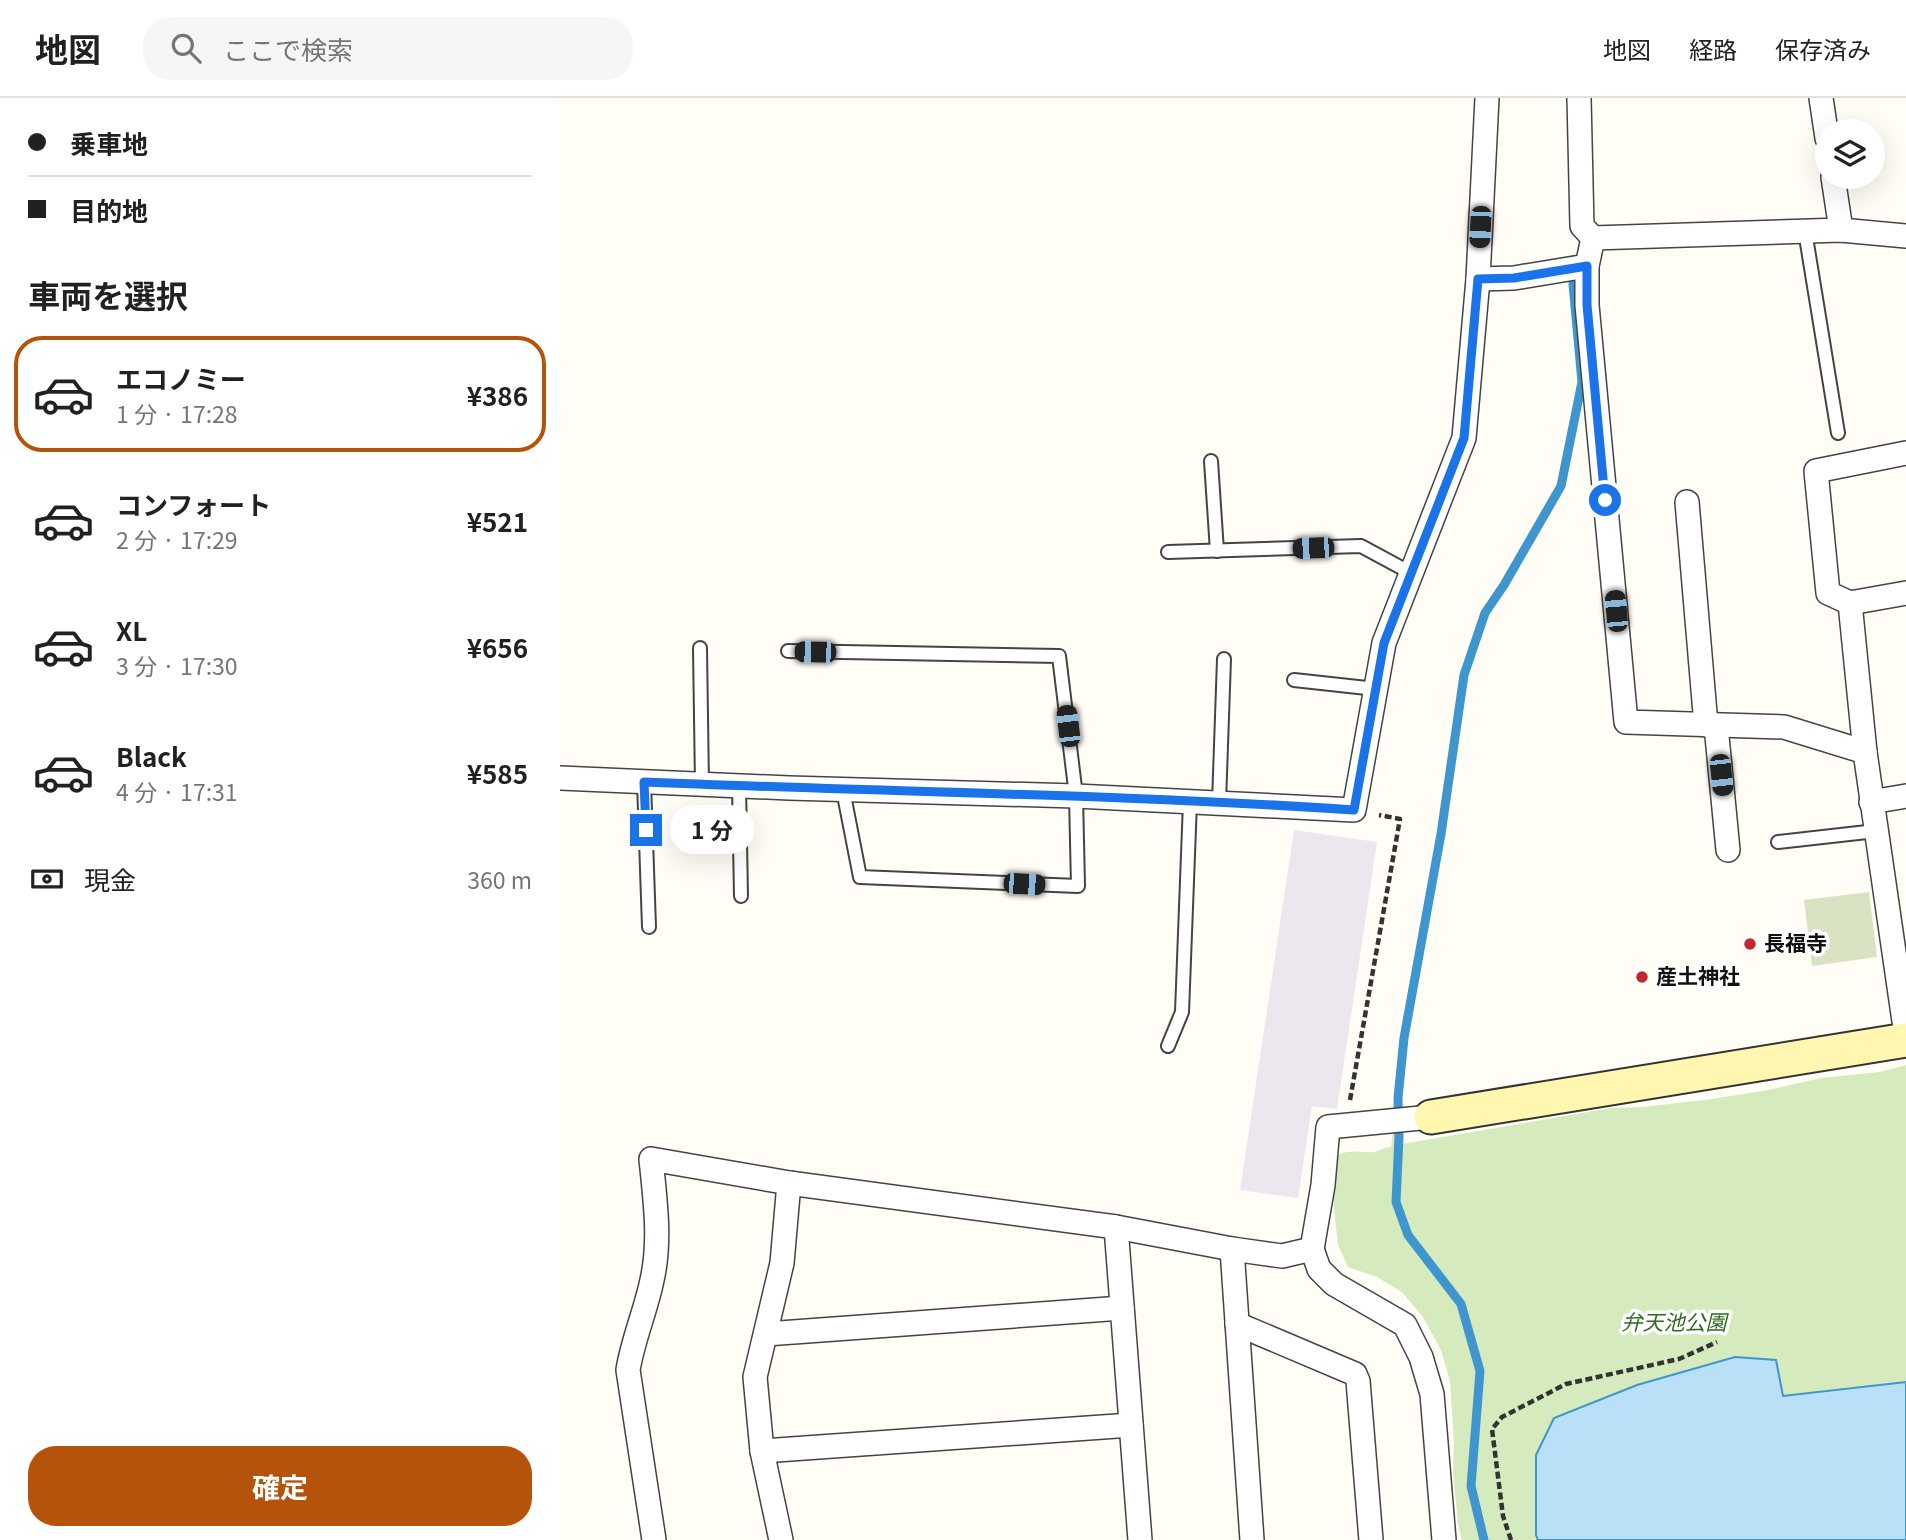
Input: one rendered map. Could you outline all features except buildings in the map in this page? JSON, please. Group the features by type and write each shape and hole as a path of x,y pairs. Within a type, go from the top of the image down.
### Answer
{"street":[{"path":"560,778 843,790 1076,796 1354,810 1384,643 1464,438 1478,279 1487,98"},
{"path":"1579,98 1581,226 1594,238 1841,230 1906,236"},
{"path":"1821,98 1824,119"},
{"path":"1835,189 1841,230"},
{"path":"1594,238 1587,266 1587,305 1626,722 1784,727 1865,752"},
{"path":"1478,279 1514,278 1587,266"},
{"path":"1906,453 1816,471 1828,593 1850,603 1906,593"},
{"path":"1687,502 1711,725 1728,850"},
{"path":"1444,1540 1432,1394 1420,1357 1405,1325 1334,1284 1319,1269 1312,1249 1323,1185 1328,1127 1431,1117 1906,1038 1871,802 1850,603"},
{"path":"1871,802 1906,796"},
{"path":"654,1540 628,1370 631,1349 653,1279 656,1257 651,1159 795,1184"},
{"path":"781,1540 762,1451 755,1377 782,1263 789,1183 1116,1227 1282,1256 1312,1249"},
{"path":"1116,1227 1140,1540"},
{"path":"1232,1249 1252,1540"},
{"path":"766,1334 1122,1308"},
{"path":"1237,1324 1355,1374 1358,1381 1371,1540"},
{"path":"762,1451 1131,1425"}],"lane":[{"path":"1805,232 1838,433"},
{"path":"1211,461 1217,551"},
{"path":"1168,552 1361,546 1411,573"},
{"path":"700,648 702,785"},
{"path":"788,651 1059,656 1076,796 1078,886 860,877 843,790"},
{"path":"1219,803 1224,659"},
{"path":"1294,680 1376,689"},
{"path":"644,782 649,927"},
{"path":"739,786 741,895"},
{"path":"1168,1046 1182,1012 1190,802"},
{"path":"1778,842 1876,831"}],"path":[{"path":"1346,810 1400,819 1350,1104 1362,1103"},
{"path":"1511,1540 1503,1516 1492,1429 1502,1417 1566,1384 1679,1359 1717,1342"}],"shaded area":[{"path":"1294,830 1377,842 1337,1109 1312,1106 1298,1198 1240,1190"}],"green space":[{"path":"1869,892 1877,957 1812,966 1804,900"},
{"name":"弁天池公園","path":"1403,1049 1396,1145 1611,1108 1712,1099 1821,1078 1880,1072 1906,1065 1906,1540 1462,1540 1453,1472 1450,1381 1441,1350 1423,1317 1402,1292 1377,1277 1348,1267 1338,1245 1332,1190 1338,1155 1374,1152 1391,1147"}],"water":[{"path":"1735,1357 1776,1360 1783,1396 1906,1382 1906,1540 1538,1540 1536,1455 1554,1418 1637,1385"}],"waterway":[{"path":"1484,1540 1471,1486 1480,1371 1461,1304 1408,1235 1396,1202 1398,1098 1404,1038 1441,834 1464,675 1485,613 1561,486 1582,382 1573,284 1577,269"}],"place":[{"name":"長福寺","path":"1750,944"},
{"name":"産土神社","path":"1642,977"}],"route":[{"path":"646,830 644,782 1076,796 1354,810 1384,643 1464,438 1478,279 1514,278 1587,266 1587,305 1605,500"}]}
